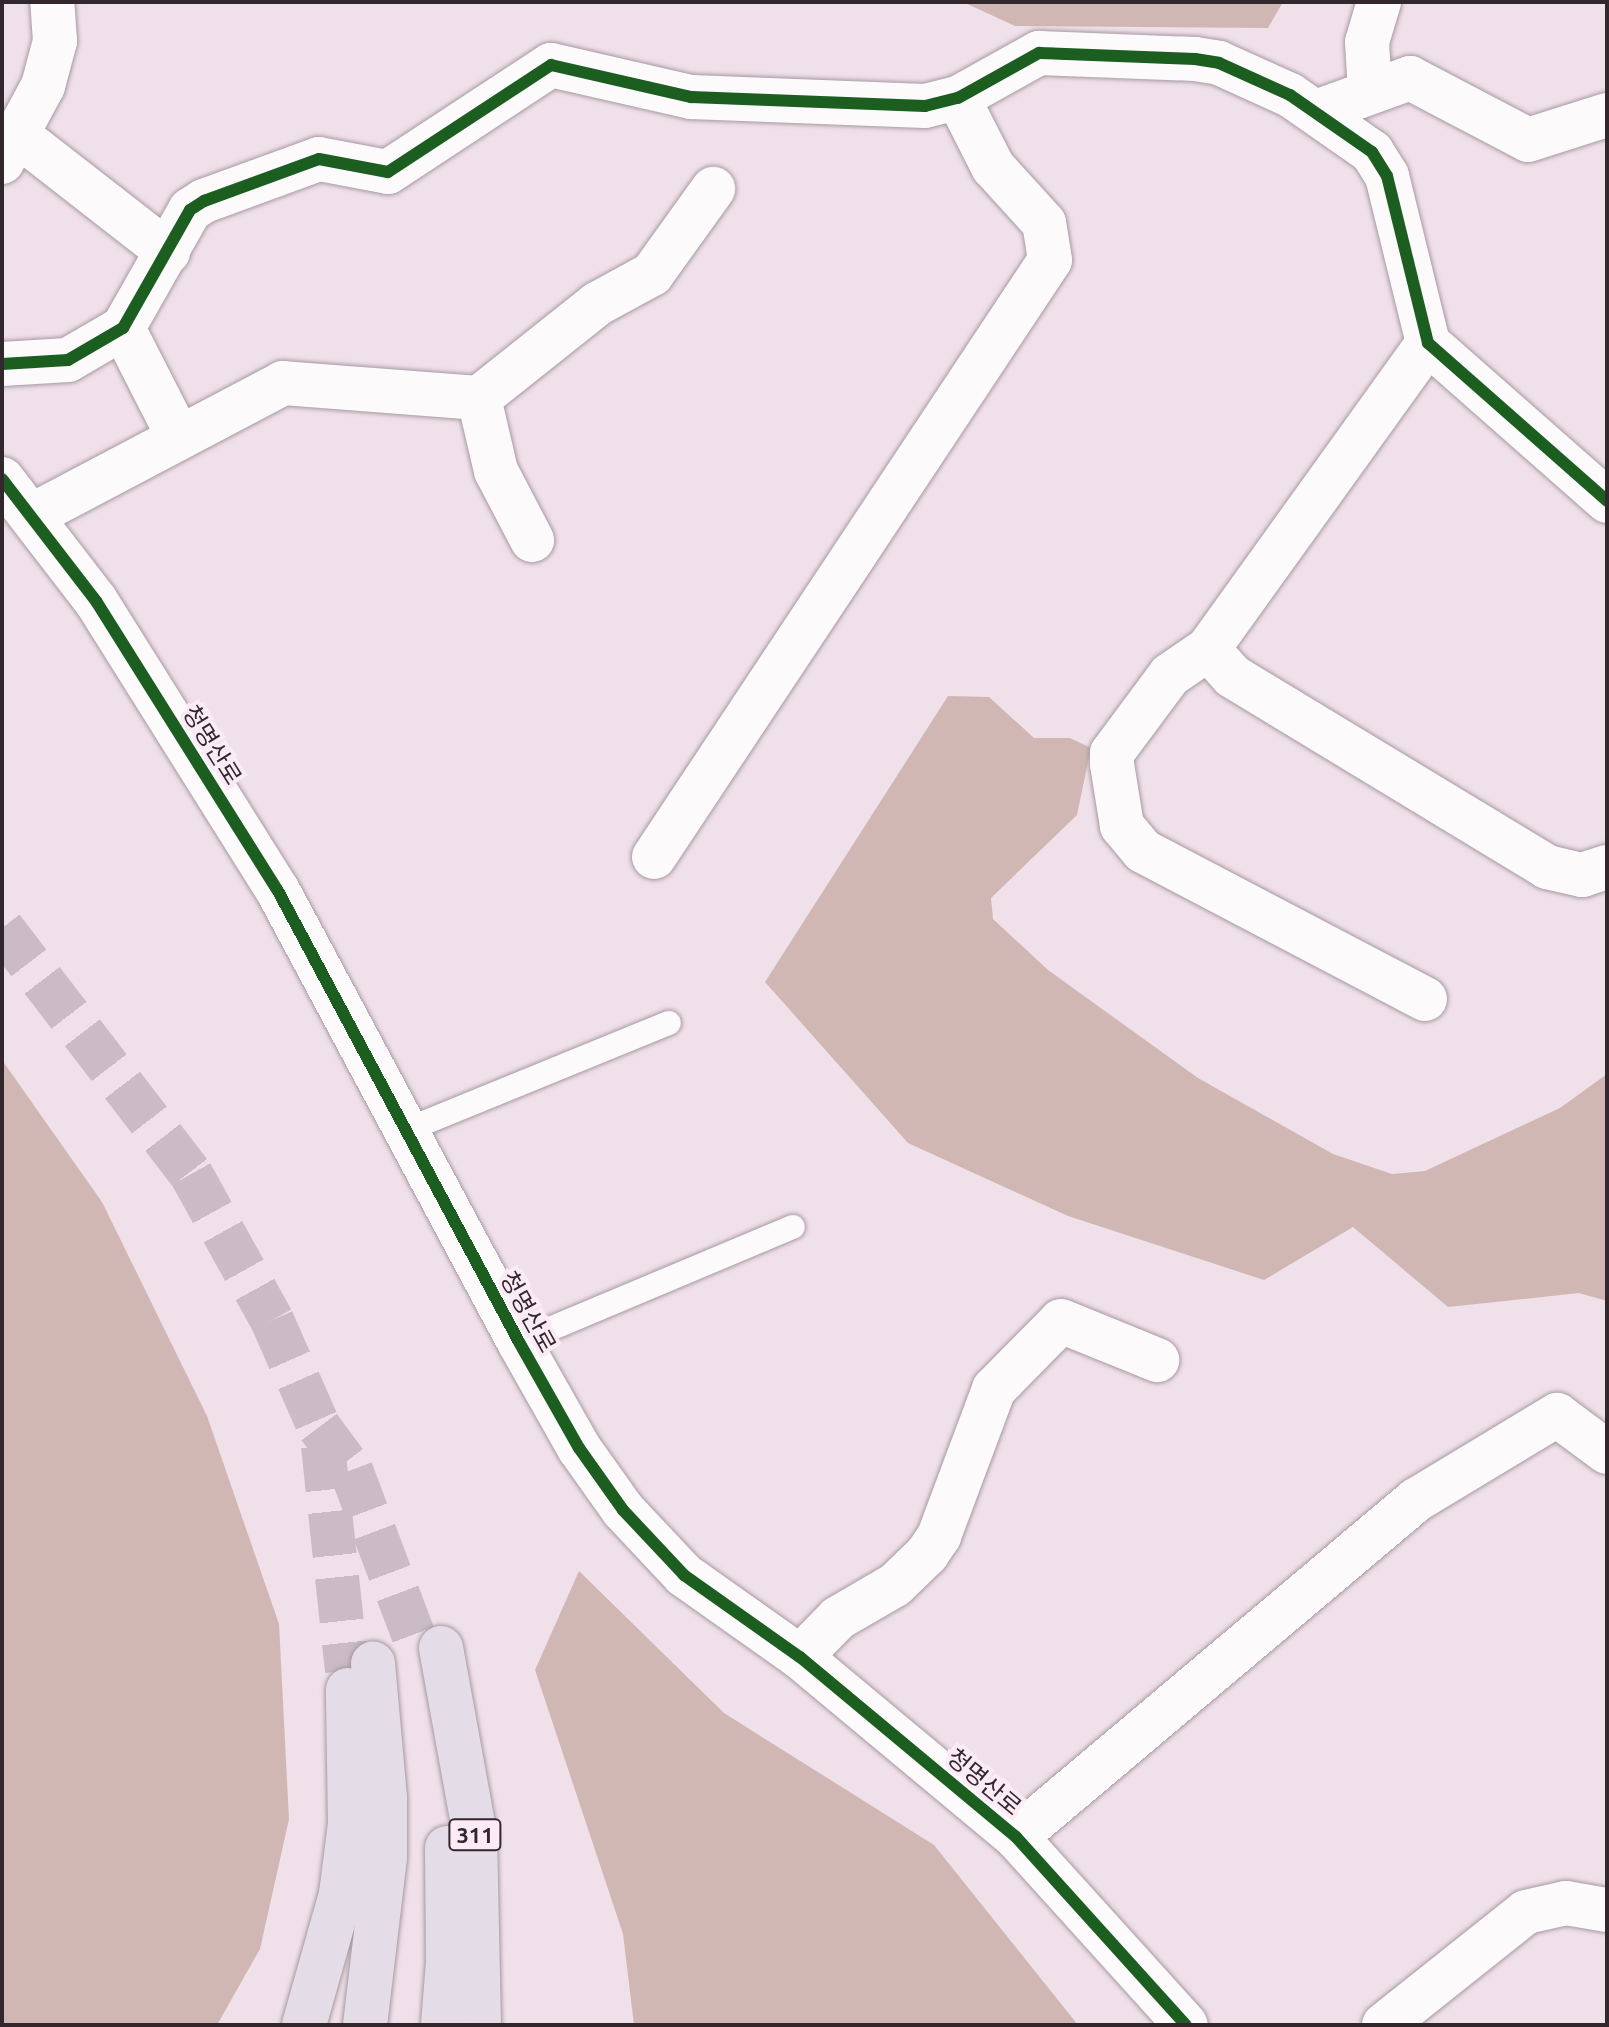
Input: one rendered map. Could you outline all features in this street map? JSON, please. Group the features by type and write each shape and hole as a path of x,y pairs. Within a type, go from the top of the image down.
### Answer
{"highway":[{"name":"311","path":"443,2025 448,1961 447,1845 430,1651 461,1739 475,1835 479,2025"},
{"path":"304,2025 341,1894 350,1824 360,1668 383,1766 385,1858 365,2025"}],"street":[{"path":"52,2 55,41 43,86 11,149 168,252"},
{"path":"1370,92 1367,42 1379,2"},
{"path":"2,364 68,360 123,328 190,210 204,201 319,159 388,172 551,65 691,97 925,106 958,98 1039,53 1219,63 1319,111 1382,164 1428,343 1607,501"},
{"path":"1319,111 1410,78 1528,140 1607,115"},
{"path":"654,857 1050,260 1044,223 993,167 958,98"},
{"path":"33,515 283,383 479,398 597,304 652,274 713,189"},
{"path":"123,328 179,438"},
{"path":"1425,999 1131,841 1122,826 1112,753 1170,675 1208,649 1428,343"},
{"path":"479,398 496,471 532,540"},
{"name":"청명산로","path":"2,479 33,515 96,601 278,891 519,1342 579,1448 623,1510 684,1575 800,1657 1016,1837 1186,2025"},
{"path":"1208,649 1232,676 1547,867 1582,875 1607,867"},
{"path":"800,1657 838,1618 895,1585 927,1554 939,1536 994,1389 1061,1321 1157,1360"},
{"path":"1016,1837 1416,1500 1557,1415 1607,1452"},
{"path":"1384,2025 1526,1912 1566,1903 1607,1910"}],"lane":[{"path":"404,1131 669,1023"},
{"path":"519,1342 793,1227"}],"shaded area":[{"path":"963,2 1283,2 1268,28 1015,26"},
{"path":"948,696 989,697 1034,738 1070,738 1091,748 1077,815 991,898 993,919 1048,970 1198,1078 1333,1154 1392,1174 1425,1171 1560,1108 1607,1074 1607,1301 1579,1293 1448,1307 1353,1227 1264,1280 1068,1216 908,1143 765,982"},
{"path":"2,1060 102,1202 207,1416 279,1624 289,1819 260,1949 217,2025 2,2025"},
{"path":"579,1571 724,1713 934,1845 1078,2025 634,2025 623,1934 535,1670"}],"tunnel":[{"path":"2,928 191,1174 272,1320 319,1427"},
{"path":"319,1427 351,1470 420,1653"},
{"path":"323,1446 347,1671"}],"cycle path":[{"path":"2,364 68,360 123,328 190,210 204,201 319,159 388,172 551,65 691,97 925,106 958,98 1039,53 1195,59 1219,63 1290,95 1372,152 1387,176 1428,343 1607,501"},
{"path":"2,479 96,601 278,891 519,1342 579,1448 623,1510 684,1575 800,1657 1016,1837 1186,2025"}]}
